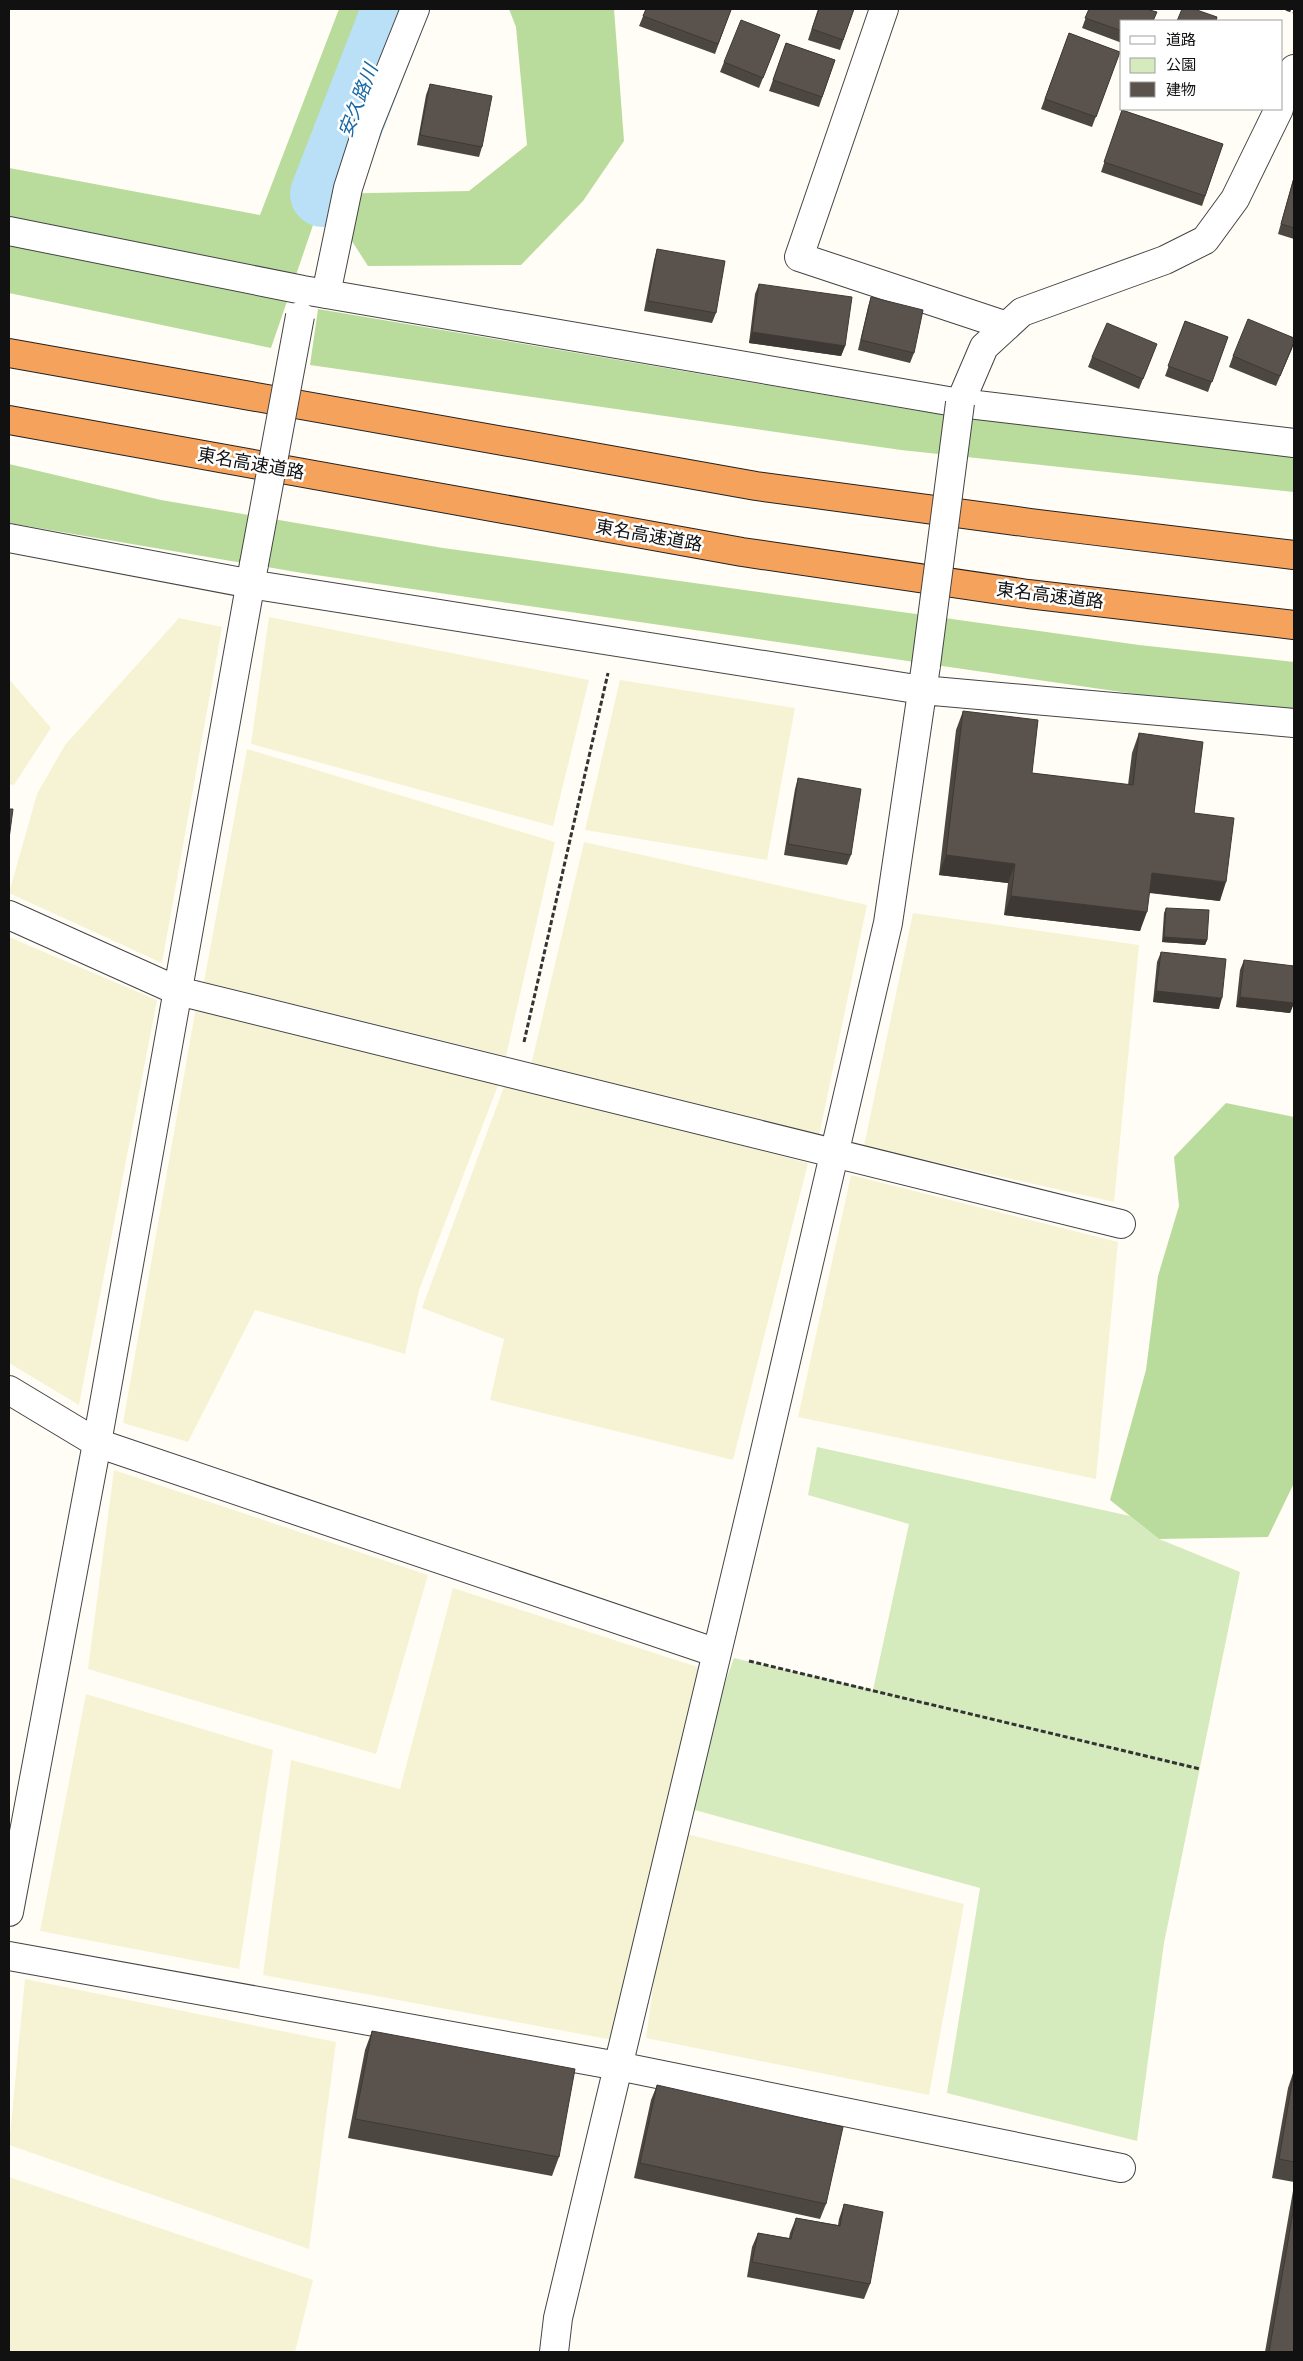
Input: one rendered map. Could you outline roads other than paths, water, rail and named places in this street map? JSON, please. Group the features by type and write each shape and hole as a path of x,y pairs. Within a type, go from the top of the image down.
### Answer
{"highway":[{"path":"9,353 756,486 1031,523 1294,555"},
{"name":"東名高速道路","path":"9,420 742,552 1028,594 1294,625"}],"street":[{"path":"9,1912 97,1443 252,574 310,300 368,126 415,9"},
{"path":"884,9 799,257 1006,326"},
{"path":"1283,99 1294,69"},
{"path":"554,2352 558,2318 836,1153 888,923 924,678 960,403 984,347 1022,312 1165,260 1205,240 1235,199 1279,110"},
{"path":"9,231 310,300 960,403 1294,443"},
{"path":"9,538 252,574 615,642 1294,724"},
{"path":"9,915 178,991 1121,1224"},
{"path":"9,1390 97,1443 717,1653"},
{"path":"9,1956 618,2066 1120,2168"}],"waterway":[{"name":"安久路川","path":"323,194 395,9"}]}
